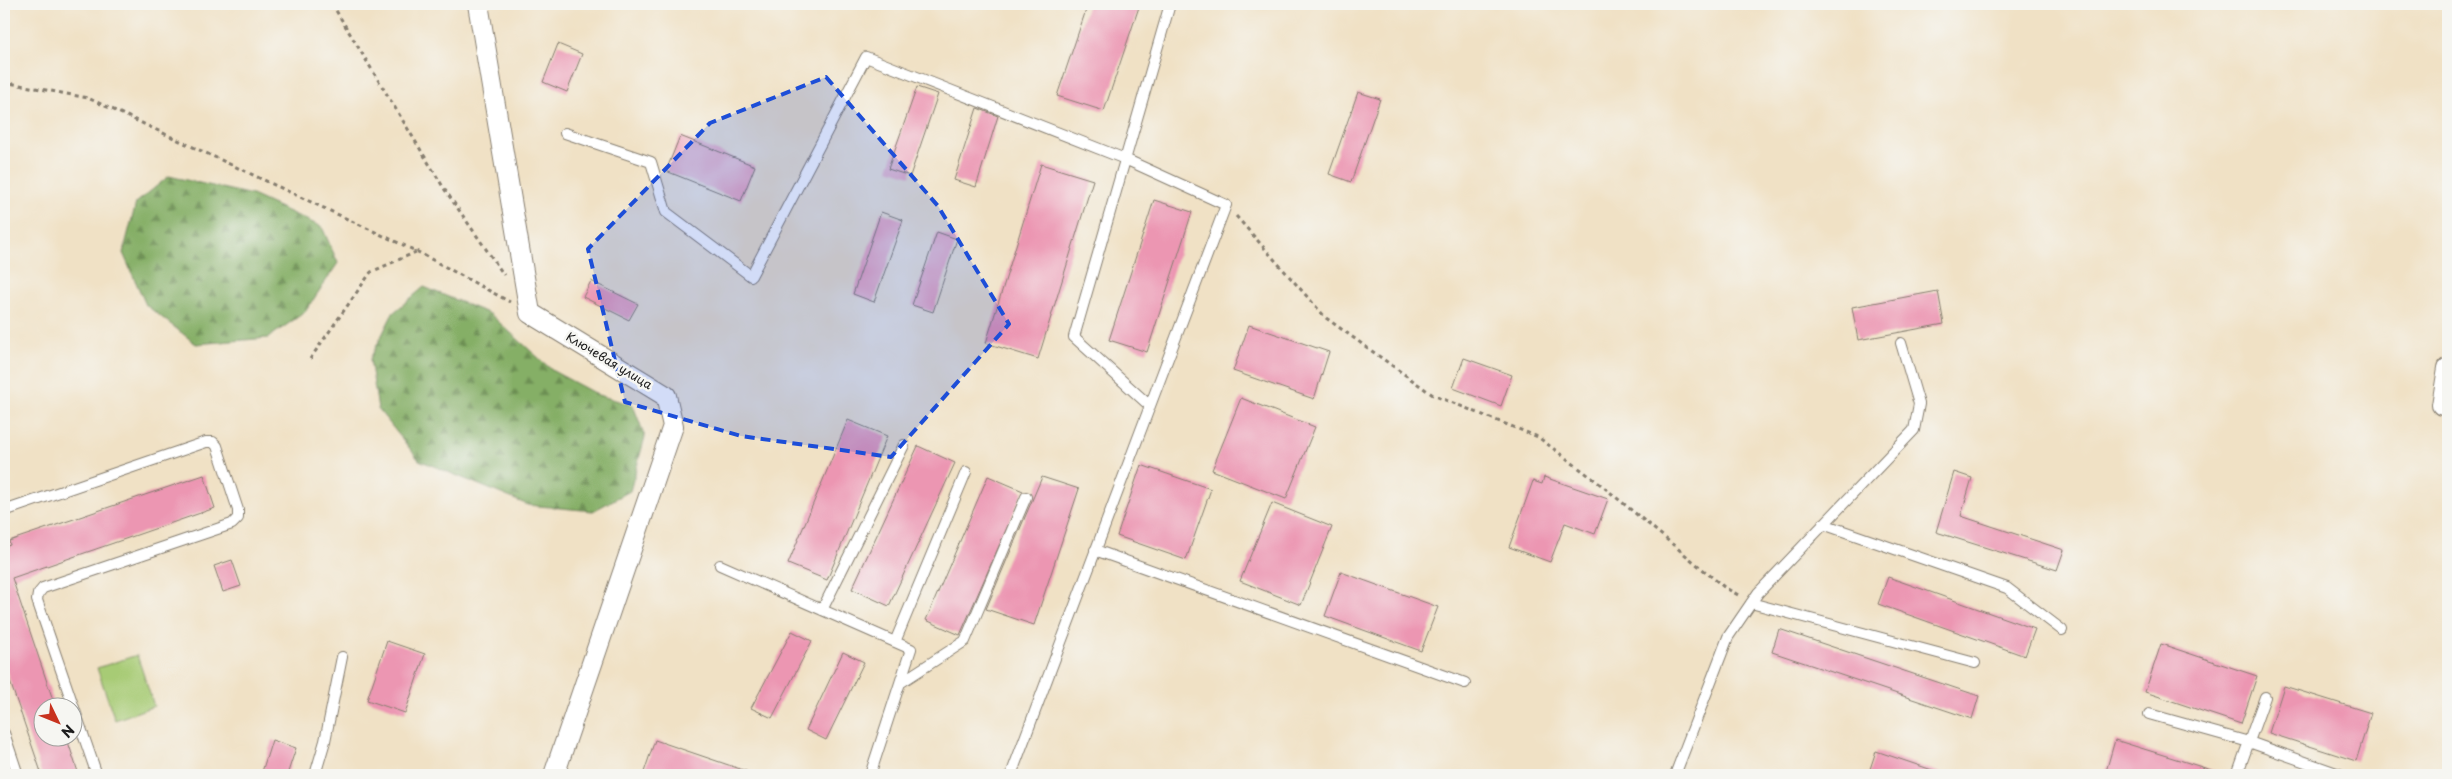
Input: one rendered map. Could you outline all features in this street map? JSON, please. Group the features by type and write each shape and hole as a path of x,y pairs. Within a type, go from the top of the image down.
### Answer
{"street":[{"path":"478,4 530,313"},
{"name":"Ключевая улица","path":"530,313 666,396 673,426 554,775"},
{"path":"2442,405 2448,368"}],"lane":[{"path":"1150,406 1074,337 1170,4"},
{"path":"565,133 651,162 666,212 750,276 866,57 1125,159 1226,204 1010,775"},
{"path":"1675,775 1728,637 1751,602 1914,430 1919,404 1901,343"},
{"path":"4,511 206,442 213,442 216,446 238,510 238,518 232,524 42,588 38,594 37,600 97,775"},
{"path":"822,610 904,445"},
{"path":"895,642 966,472"},
{"path":"900,683 965,641 1026,497"},
{"path":"1823,524 2007,588 2062,630"},
{"path":"1095,550 1465,683"},
{"path":"720,565 911,649 870,775"},
{"path":"1751,602 1975,663"},
{"path":"315,775 325,741 342,657"},
{"path":"2237,775 2265,697"},
{"path":"2149,714 2249,742 2342,775"},
{"path":"4,734 18,775"}],"path":[{"path":"332,4 445,190 507,280"},
{"path":"4,82 88,98 416,252 530,313"},
{"path":"1226,204 1326,318 1434,395 1538,437 1600,484 1724,586 1751,602"},
{"path":"310,359 371,272 416,252"}],"highlighted area":[{"path":"826,77 938,206 1009,324 891,457 741,436 625,402 588,249 710,123"}],"green space":[{"path":"169,176 252,195 322,227 338,263 305,312 268,338 196,344 146,305 123,253 136,203"},
{"path":"424,287 490,314 553,371 598,395 633,405 645,437 630,491 593,511 528,505 419,460 378,409 370,359 393,313"},
{"path":"137,655 154,706 115,720 97,668"}],"building":[{"path":"1088,4 1140,4 1104,111 1057,96"},
{"path":"558,44 582,54 567,92 543,82"},
{"path":"917,87 938,94 910,176 888,169"},
{"path":"1358,92 1380,99 1351,182 1329,174"},
{"path":"977,108 998,116 976,187 954,180"},
{"path":"680,136 755,166 741,201 666,171"},
{"path":"1041,164 1093,180 1038,359 986,343"},
{"path":"1154,200 1192,212 1147,352 1109,340"},
{"path":"881,212 903,220 874,302 853,294"},
{"path":"937,232 957,239 933,312 912,305"},
{"path":"591,281 638,304 629,320 583,297"},
{"path":"1938,291 1944,324 1858,340 1852,307"},
{"path":"1249,325 1329,352 1314,399 1233,371"},
{"path":"1464,358 1512,375 1501,406 1453,388"},
{"path":"1241,398 1315,427 1286,499 1212,470"},
{"path":"848,420 887,436 827,580 788,564"},
{"path":"918,446 955,463 889,606 852,589"},
{"path":"1141,465 1211,489 1186,560 1117,536"},
{"path":"1954,472 1972,478 1961,516 2064,550 2057,570 1936,532"},
{"path":"204,475 215,508 12,578 52,696 32,696 32,746 4,664 4,547 10,545 9,541"},
{"path":"988,476 1023,491 960,635 926,620"},
{"path":"1042,477 1079,489 1034,625 986,609"},
{"path":"1544,477 1608,499 1595,534 1565,523 1550,562 1509,547 1533,481 1542,484"},
{"path":"1272,503 1332,527 1301,605 1240,581"},
{"path":"232,560 241,586 223,592 214,566"},
{"path":"1341,572 1438,607 1421,651 1325,616"},
{"path":"1888,577 2035,629 2025,656 1878,604"},
{"path":"1779,629 1979,696 1972,719 1772,652"},
{"path":"792,631 812,641 772,718 751,708"},
{"path":"387,641 425,654 405,713 367,700"},
{"path":"2161,644 2257,676 2241,724 2145,692"},
{"path":"843,652 864,662 826,740 806,730"},
{"path":"2284,686 2371,713 2356,761 2269,733"},
{"path":"272,740 296,748 287,775 261,775"},
{"path":"655,740 752,773 752,775 643,775"},
{"path":"2115,740 2218,772 2217,775 2105,775"},
{"path":"32,746 69,746 79,775 42,775"},
{"path":"1876,751 1941,773 1941,775 1868,775"}]}
